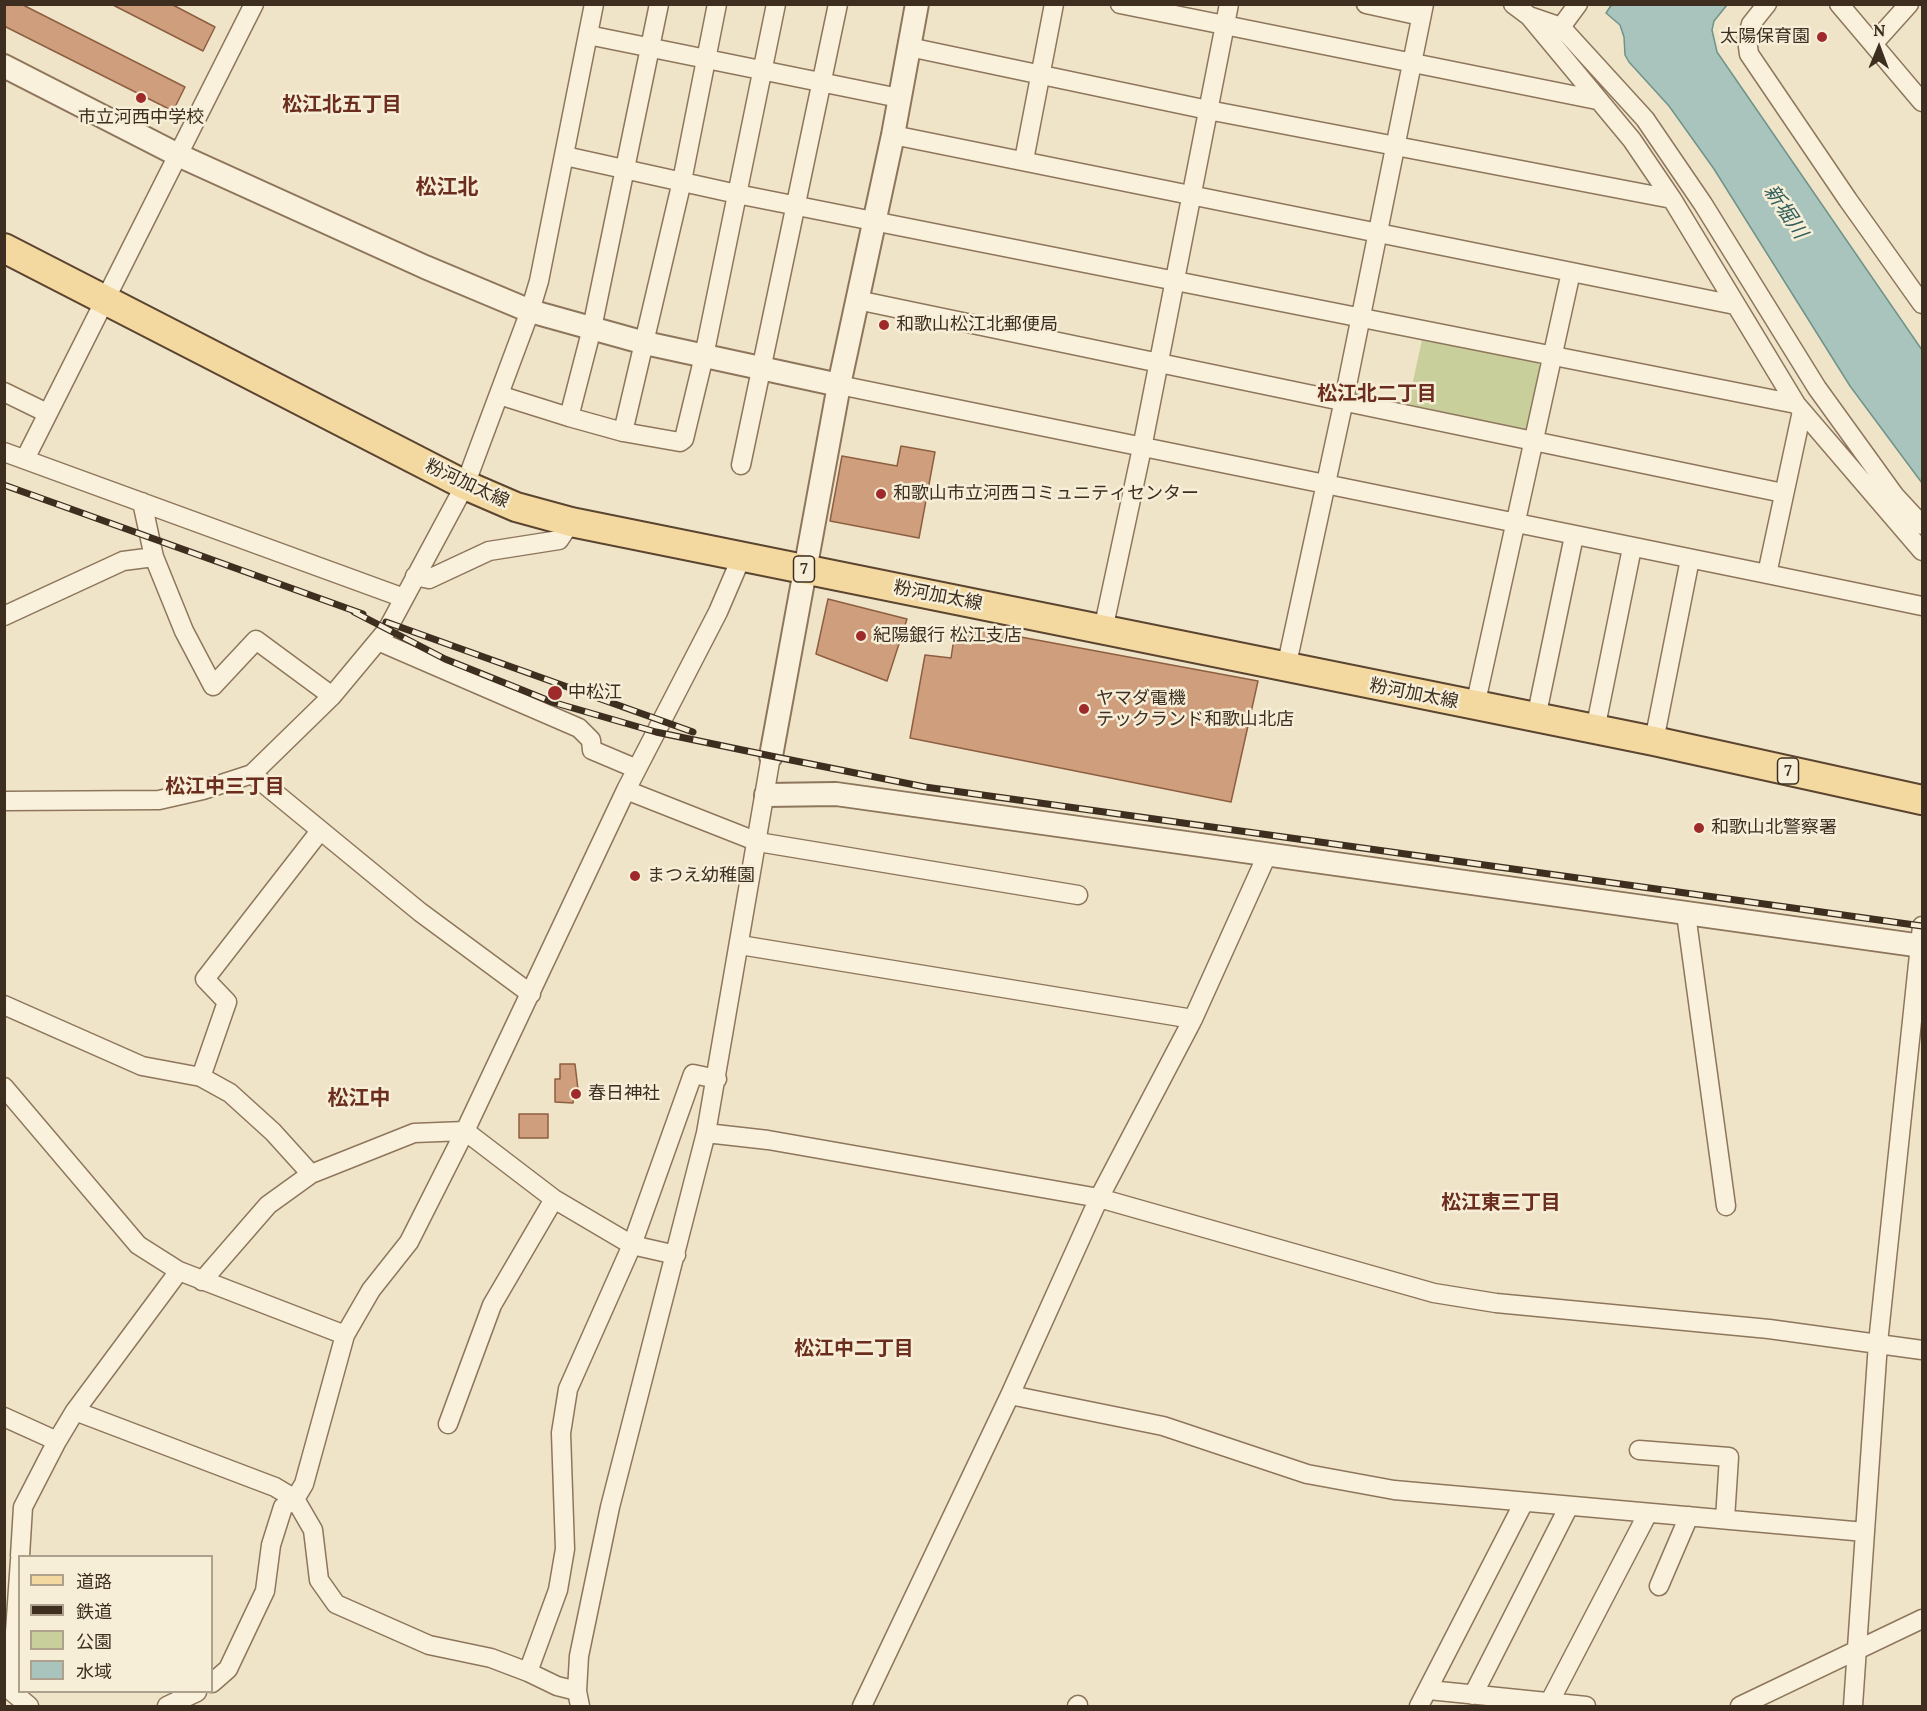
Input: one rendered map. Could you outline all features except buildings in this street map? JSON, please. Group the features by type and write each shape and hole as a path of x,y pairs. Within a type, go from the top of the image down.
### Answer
{"main road":[{"name":"粉河加太線","path":"4,248 465,485 516,507 571,522 1654,741 1923,800"}],"street":[{"path":"25,459 254,4"},
{"path":"4,801 159,800 202,790 252,774 332,696 392,624 465,485 530,311 565,156 594,4"},
{"path":"569,417 592,328 659,4"},
{"path":"623,432 682,181 717,4"},
{"path":"499,395 623,432 680,442 684,440 704,356 776,4"},
{"path":"741,465 838,4"},
{"path":"579,1699 579,1656 610,1507 676,1255 717,1079 804,569 839,385 893,135 917,4"},
{"path":"1024,160 1054,4"},
{"path":"1120,4 1411,65 1597,100"},
{"path":"1103,630 1142,448 1229,4"},
{"path":"1286,668 1344,400 1423,10 1366,4"},
{"path":"1513,4 1529,16 1632,140 1672,199 1799,408 1923,551"},
{"path":"1767,4 1750,24 1747,39 1749,54 1848,200 1923,304"},
{"path":"1839,4 1923,102"},
{"path":"1874,43 1909,4"},
{"path":"1529,16 1569,17 1645,119 1703,204 1817,388 1895,496 1923,525"},
{"path":"588,35 899,98"},
{"path":"909,47 1208,110 1672,199"},
{"path":"4,66 178,155 425,267 530,311 645,343 763,369 1517,525 1923,606"},
{"path":"893,135 1735,305"},
{"path":"565,156 738,194 1361,317 1799,408"},
{"path":"1475,706 1517,525 1571,272"},
{"path":"857,300 1783,493"},
{"path":"4,392 47,413"},
{"path":"1767,574 1799,408"},
{"path":"4,452 404,598"},
{"path":"142,502 154,557 184,632 213,686 256,640 332,696"},
{"path":"416,576 429,579 489,551 559,540 571,522"},
{"path":"1536,718 1574,536"},
{"path":"1595,730 1632,548"},
{"path":"213,1682 228,1669 265,1591 271,1545 283,1507 295,1498 304,1484 345,1335 371,1290 408,1242 465,1131 626,790 718,612 742,556"},
{"path":"4,616 123,561 154,557"},
{"path":"1654,741 1690,559"},
{"path":"378,641 579,728 591,740 592,750 637,769"},
{"path":"252,774 420,912 531,994"},
{"path":"626,790 758,842 1078,895"},
{"path":"766,795 836,794 1686,914 1922,939 1878,1343 1853,1707"},
{"path":"201,1077 228,1002 205,980 320,831"},
{"path":"862,1707 1010,1395 1099,1198 1193,1019 1267,855"},
{"path":"1686,914 1726,1206"},
{"path":"740,945 1193,1019"},
{"path":"6,1009 142,1066 201,1077 230,1093 273,1132 311,1174"},
{"path":"528,1672 558,1590 565,1549 561,1433 568,1389 632,1245 693,1074 717,1079"},
{"path":"4,1087 138,1245 179,1271 202,1281 345,1335"},
{"path":"202,1281 268,1205 311,1174 414,1133 465,1131 554,1199 632,1245 676,1255"},
{"path":"706,1133 768,1140 1099,1198 1434,1293 1496,1303 1769,1329 1923,1350"},
{"path":"448,1424 492,1305 554,1199"},
{"path":"20,1555 23,1507 57,1441 75,1411 179,1271"},
{"path":"1010,1395 1163,1426 1307,1474 1395,1490 1865,1532"},
{"path":"75,1411 275,1487 295,1498 313,1530 319,1580 336,1604 429,1644 491,1658 528,1672 579,1699"},
{"path":"4,1417 57,1441"},
{"path":"1640,1450 1729,1457 1725,1519"},
{"path":"1419,1707 1524,1502"},
{"path":"1473,1695 1569,1506"},
{"path":"1549,1703 1648,1513"},
{"path":"1659,1586 1689,1516"},
{"path":"18,1580 8,1688 29,1707"},
{"path":"1740,1707 1923,1619"},
{"path":"1429,1690 1586,1707"},
{"path":"167,1707 195,1693"}],"green space":[{"path":"1422,340 1537,362 1541,367 1529,426 1524,430 1408,404"}],"water":[{"name":"新堀川","path":"1612,4 1727,5 1714,21 1712,30 1717,52 1922,350 1922,483 1850,386 1714,169 1669,106 1629,62 1625,55 1624,37 1620,25 1606,13"}],"railway":[{"path":"4,485 363,614"},
{"path":"354,612 445,659 552,702 656,732 925,787 1922,926"},
{"path":"386,622 693,732"}],"place":[{"name":"太陽保育園","path":"1822,37"},
{"name":"市立河西中学校","path":"141,98"},
{"name":"和歌山松江北郵便局","path":"884,325"},
{"name":"和歌山市立河西コミュニティセンター","path":"881,494"},
{"name":"紀陽銀行 松江支店","path":"861,636"},
{"name":"中松江","path":"555,693"},
{"name":"ヤマダ電機 テックランド和歌山北店","path":"1084,709"},
{"name":"和歌山北警察署","path":"1699,828"},
{"name":"まつえ幼稚園","path":"635,876"},
{"name":"春日神社","path":"576,1094"}],"district":[{"name":"松江北五丁目","path":"342,105"},
{"name":"松江北","path":"447,188"},
{"name":"松江北二丁目","path":"1377,394"},
{"name":"松江中三丁目","path":"225,787"},
{"name":"松江中","path":"359,1099"},
{"name":"松江東三丁目","path":"1501,1203"},
{"name":"松江中二丁目","path":"854,1349"}]}
